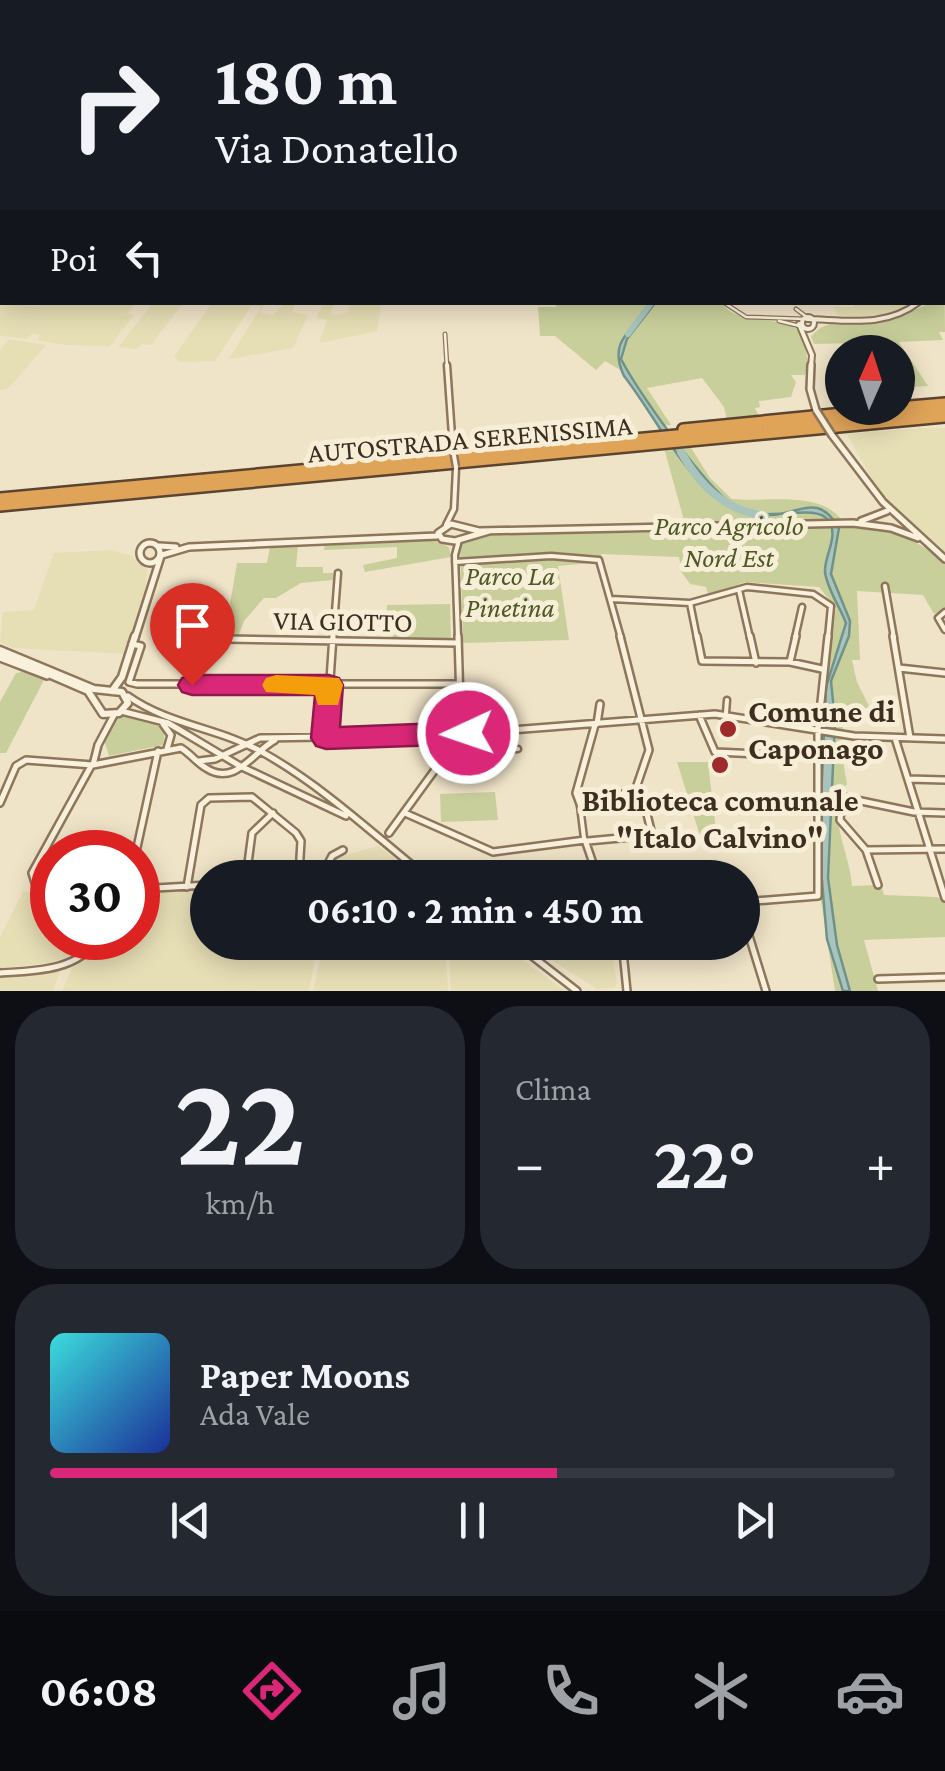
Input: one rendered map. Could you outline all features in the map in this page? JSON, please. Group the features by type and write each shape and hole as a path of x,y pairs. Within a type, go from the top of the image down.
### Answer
{"highway":[{"path":"915,409 945,413"},
{"name":"AUTOSTRADA SERENISSIMA","path":"678,435 835,431 945,413"},
{"name":"AUTOSTRADA SERENISSIMA","path":"0,506 678,435 945,413"},
{"path":"678,435 825,416"},
{"name":"AUTOSTRADA SERENISSIMA","path":"0,497 662,437"}],"street":[{"path":"727,305 738,314 806,323 889,318 913,305"},
{"path":"794,305 806,323 809,344"},
{"path":"778,319 791,317 796,310"},
{"path":"796,310 806,323 813,361 810,390 816,410 835,431 872,494 876,514 888,527"},
{"path":"768,319 806,323"},
{"path":"389,833 460,734 455,558 461,533 454,509 456,468 445,334"},
{"path":"872,494 945,559"},
{"path":"454,509 442,527 443,540 455,558"},
{"path":"853,523 894,512"},
{"path":"888,527 902,522"},
{"path":"144,561 183,548 419,535 443,540 461,533 490,530 853,523 888,527 918,538"},
{"path":"419,535 442,527 461,533"},
{"path":"153,578 152,568 137,556 140,549 280,542"},
{"path":"97,702 122,677 161,555 159,546"},
{"path":"455,558 594,557 600,562 644,720 648,750 635,792"},
{"path":"326,738 338,573"},
{"path":"885,586 910,738"},
{"path":"612,600 690,603 739,590 805,592 829,603 832,614 822,669 816,802 818,896 760,901"},
{"path":"739,590 756,662"},
{"path":"690,603 702,661 790,662 822,669"},
{"path":"790,662 802,607"},
{"path":"945,612 938,619 945,630"},
{"name":"VIA GIOTTO","path":"227,639 458,643"},
{"path":"132,644 141,646 130,682 137,684 460,684"},
{"path":"0,654 126,694 144,707 260,750 405,860"},
{"path":"0,654 87,690 106,718 93,765 80,780 54,830"},
{"path":"899,668 945,673"},
{"path":"106,718 128,704 122,677"},
{"path":"726,714 727,700"},
{"path":"592,860 576,793 600,704"},
{"path":"118,712 138,711 155,718 242,768 303,793 355,822"},
{"path":"199,761 223,757 243,742 460,734 726,714 839,734 945,739"},
{"path":"698,715 715,752 759,754"},
{"path":"155,718 170,733 167,749"},
{"path":"895,738 945,898"},
{"path":"0,803 15,767 22,761 93,765 158,750 186,748 206,769 218,773 242,768 260,750 290,739"},
{"path":"272,758 271,749 280,740"},
{"path":"452,746 466,751 518,750"},
{"path":"141,830 158,750"},
{"path":"908,779 945,780"},
{"path":"405,812 493,852 652,835 642,792 580,804"},
{"path":"160,889 188,887 204,800 250,796 300,837 299,860"},
{"path":"878,885 866,850 840,820 842,797 945,814"},
{"path":"248,860 251,834 273,813"},
{"path":"330,860 344,850"},
{"path":"866,850 945,850"},
{"path":"0,973 74,960"},
{"path":"538,960 578,991"},
{"path":"624,960 626,989"},
{"path":"756,960 766,991"},
{"path":"878,979 945,976"}],"shaded area":[{"path":"0,305 134,305 127,314 134,315 110,346 65,345 37,340 40,335 32,334 27,339 0,336"},
{"path":"151,305 181,305 151,345 142,344 136,349 118,347"},
{"path":"211,305 252,305 215,361 180,362 174,356"},
{"path":"252,305 264,305 260,313 273,315 283,305 295,305 292,312 308,315 293,348 229,359 261,307"},
{"path":"323,305 333,305 331,314 336,315 348,312 350,305 381,305 377,331 319,343 327,320 316,318"},
{"path":"913,305 903,312 878,318 840,319 833,307"},
{"path":"9,339 46,345 9,388 0,390 0,350"},
{"path":"945,428 945,555 886,505 847,434"},
{"path":"112,550 132,556 147,569 146,588 126,654 13,648 0,642 3,612 34,610 54,553"},
{"path":"378,846 397,860 335,860"},
{"path":"190,889 190,960 315,960 309,991 62,991 72,968 86,960 160,960 160,892"},
{"path":"23,891 30,892 30,960 57,960 0,968 0,937"},
{"path":"320,960 446,960 448,991 313,991"},
{"path":"449,960 522,960 565,991 451,991"},
{"path":"552,960 613,960 617,983 614,988 597,989"},
{"path":"61,968 53,991 0,991 0,977"}],"green space":[{"name":"Parco Agricolo Nord Est","path":"723,305 746,318 796,328 806,350 805,375 791,375 796,382 791,397 759,401 760,407 755,408 759,416 727,420 724,407 702,378 647,388 671,425 658,426 622,371 605,361 596,370 555,336 540,336 538,307"},
{"path":"927,305 945,305 945,332 939,332 943,340 915,341 915,335 825,335 825,344 814,344 811,337 819,329 839,322 887,320"},
{"path":"915,366 928,386 915,387"},
{"name":"Parco Agricolo Nord Est","path":"690,446 710,478 732,499 811,502 837,515 846,527 874,528 899,535 945,562 945,609 934,614 923,595 857,591 860,660 852,660 857,682 870,708 844,707 842,755 847,784 838,807 852,886 881,885 884,895 937,897 945,901 945,937 864,940 878,991 835,991 818,900 823,673 836,608 819,587 745,582 708,595 706,587 690,584 682,573 679,557 601,554 603,562 558,566 569,640 463,643 460,545 476,535 683,532 685,524 664,448"},
{"path":"427,537 449,547 451,557 365,572 363,565 397,558 397,547 324,550 325,543"},
{"path":"298,545 296,567 323,567 323,573 334,573 333,580 301,583 276,598 264,598 244,621 239,634 225,633 237,563 267,563 270,546"},
{"path":"450,604 451,640 386,638 387,605"},
{"path":"16,673 44,680 6,753 0,753 0,702"},
{"path":"126,715 146,717 165,731 163,745 109,756 104,740 112,722"},
{"path":"677,762 712,762 713,770 709,771 717,839 701,839"},
{"path":"495,792 498,820 441,822 440,794"}],"water":[{"path":"653,305 627,339 621,359 656,415 707,481 734,505 759,514 732,508 716,498 687,467 624,376 619,353 624,336"},
{"path":"816,508 831,517 839,528 831,574 850,621 849,636 831,681 835,721 828,878 837,945 850,991 843,991 827,939 819,846 826,687 846,623 825,572 832,539 828,520 812,513 783,513"}],"waterway":[{"path":"628,334 650,305"},
{"path":"681,452 715,495 738,508 765,516"}],"slow traffic":[{"path":"276,685 329,685 328,698"}],"place":[{"name":"Comune di Caponago","path":"728,729"},
{"name":"Biblioteca comunale \"Italo Calvino\"","path":"720,765"}],"route":[{"path":"192,685 329,685 326,738 468,733"}],"park label":[{"name":"Parco La Pinetina","path":"510,591"}]}
